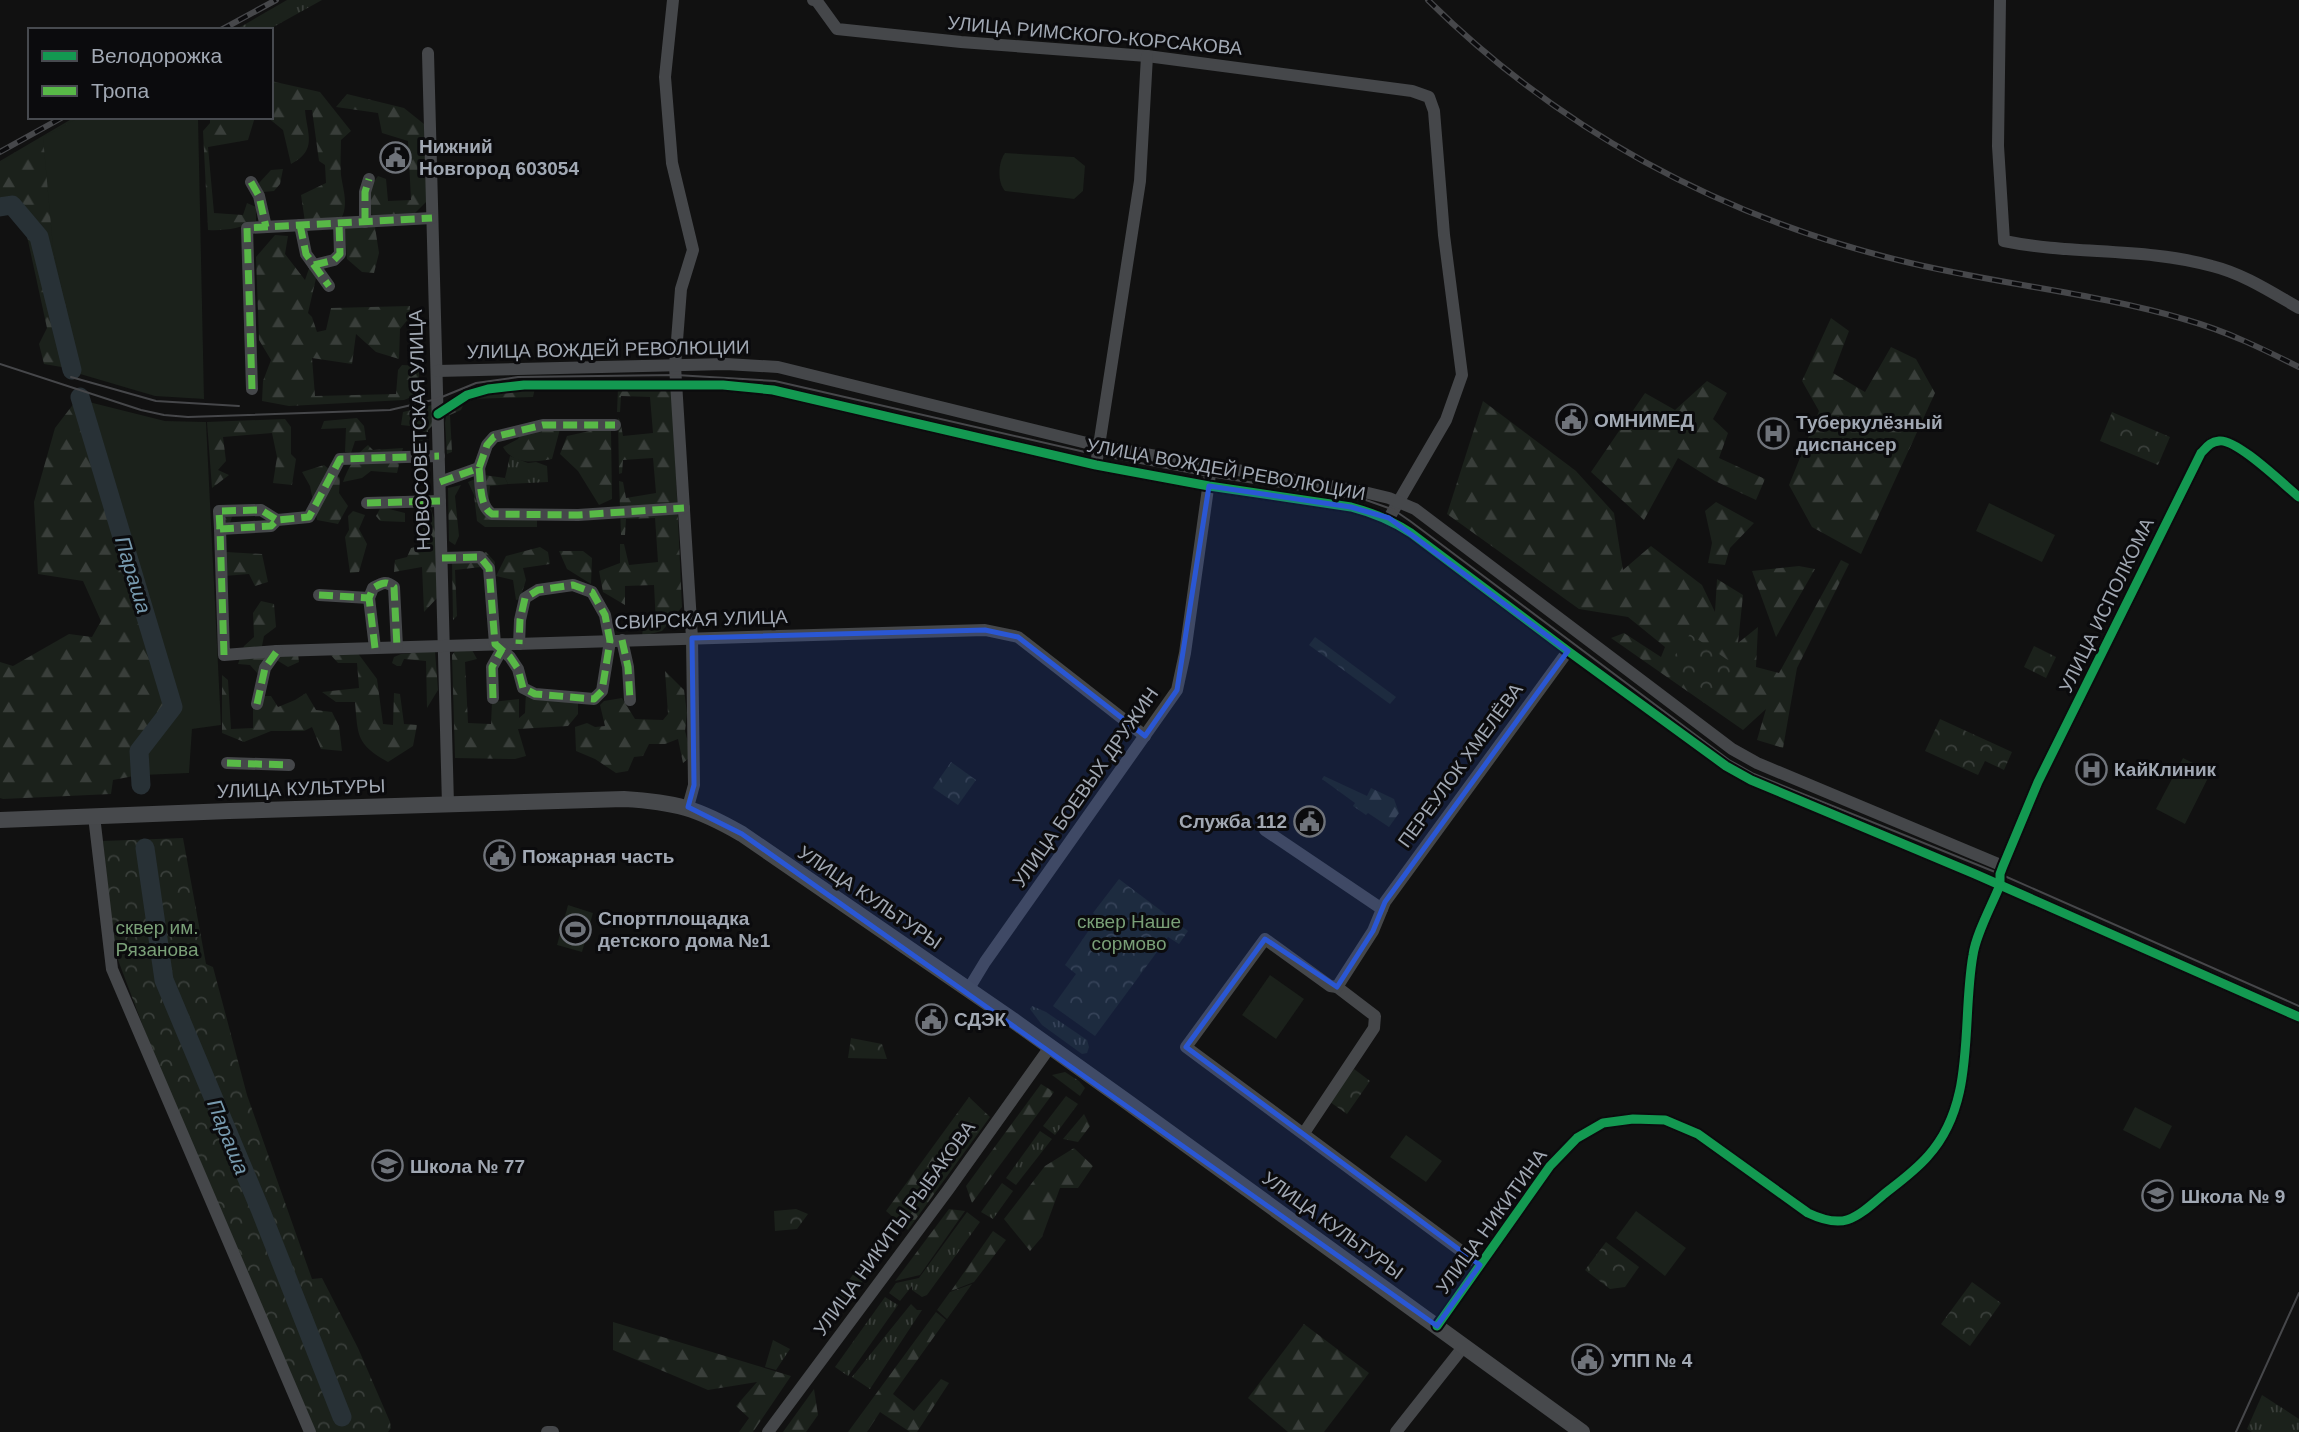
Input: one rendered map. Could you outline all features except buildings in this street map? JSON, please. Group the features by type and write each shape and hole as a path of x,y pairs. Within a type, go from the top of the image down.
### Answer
{"main road":[{"name":"УЛИЦА КУЛЬТУРЫ","path":"0,820 624,799 688,807 709,815 742,834 1050,1047 1581,1432"}],"street":[{"path":"673,0 666,77 672,163 693,250 681,289 676,366 692,638 694,785 688,807"},
{"name":"УЛИЦА РИМСКОГО-КОРСАКОВА","path":"813,0 816,0 837,29 961,42 1147,56 1412,91 1429,97 1434,111 1444,235 1462,375 1446,420 1399,502"},
{"path":"2000,0 1998,146 2004,241 2033,247 2172,257 2213,266 2250,279 2296,307"},
{"name":"НОВОСОВЕТСКАЯ УЛИЦА","path":"428,53 448,805"},
{"path":"1096,465 1140,181 1147,56"},
{"path":"365,222 365,192 369,179"},
{"path":"251,182 259,196 266,227"},
{"path":"252,389 247,228 432,218"},
{"path":"314,265 334,260 340,254 340,223"},
{"path":"300,225 306,254 328,286"},
{"name":"УЛИЦА ВОЖДЕЙ РЕВОЛЮЦИИ","path":"437,371 726,364 778,368 1099,446 1353,489 1399,502 1415,509 1732,749 1814,788 2003,866"},
{"name":"УЛИЦА ВОЖДЕЙ РЕВОЛЮЦИИ","path":"438,414 467,395 524,384 723,385 773,390 1096,465 1209,486 1351,507 1388,518 1726,766 1751,780 2000,885 2299,1017"},
{"path":"615,425 542,425 494,437 487,445 479,468 483,502 487,511 492,514 578,515 684,509"},
{"name":"УЛИЦА ИСПОЛКОМА","path":"1876,1201 1929,1155 1953,1113 1961,1091 1973,953 2000,885 2003,866 2044,771 2201,453 2210,443 2228,441 2253,458 2299,497"},
{"name":"СВИРСКАЯ УЛИЦА","path":"439,456 340,459 309,517 277,520 271,526 220,529 225,655 397,647 498,647 519,643 985,630 1018,637 1144,736"},
{"name":"УЛИЦА БОЕВЫХ ДРУЖИН","path":"968,990 1177,690 1211,467"},
{"path":"440,482 479,468"},
{"path":"367,503 440,501"},
{"path":"1388,518 1399,502"},
{"path":"442,558 480,557 489,568 498,647 492,667 493,698"},
{"path":"375,648 369,598 373,588 383,583 394,587 397,647"},
{"path":"519,643 525,598 538,590 573,586 592,592 628,667 630,700"},
{"path":"319,595 369,598"},
{"path":"498,647 510,657 518,669 523,688 535,694 594,699 602,691 616,641"},
{"path":"257,704 265,668 277,651"},
{"name":"ПЕРЕУЛОК ХМЕЛЁВА","path":"1337,987 1373,932 1383,905 1568,651"},
{"path":"227,763 289,765"},
{"path":"94,816 112,969 310,1432"},
{"path":"1265,830 1383,905"},
{"path":"1304,1133 1374,1028 1376,1016 1265,939 1186,1046 1480,1265"},
{"name":"УЛИЦА НИКИТЫ РЫБАКОВА","path":"768,1432 948,1191 1050,1047"},
{"name":"УЛИЦА НИКИТИНА","path":"1437,1326 1550,1166 1577,1139 1603,1124 1633,1119 1665,1120 1698,1134 1808,1213 1823,1220 1836,1223 1848,1221 1876,1201"},
{"path":"1396,1432 1464,1346"},
{"path":"547,1432 553,1432"}],"highlighted area":[{"path":"1209,486 1351,507 1389,518 1568,651 1385,902 1373,931 1337,987 1265,939 1186,1047 1480,1265 1437,1326 742,834 688,807 694,785 692,638 985,630 1018,637 1145,736 1177,690"}],"green space":[{"path":"287,0 322,0 272,28 238,28"},
{"path":"273,81 320,92 351,131 341,140 341,175 345,203 341,219 305,222 301,195 326,183 325,165 319,161 312,110 305,110 308,147 299,159 291,164 283,130 269,119 273,119"},
{"path":"347,94 404,108 424,124 427,201 412,216 379,217 367,213 368,190 378,176 386,179 388,201 411,200 408,141 382,133 378,113 336,107"},
{"path":"72,119 109,119 85,371 44,364 39,344 47,328 27,236 10,210 0,211 0,161"},
{"path":"76,119 198,119 204,399 155,396 80,374 53,247 43,137"},
{"path":"210,119 254,119 248,140 208,147 214,213 243,215 247,203 256,207 256,221 227,229 208,230 203,131"},
{"path":"1005,153 1074,157 1085,166 1083,191 1074,199 1005,191 999,172"},
{"path":"283,169 280,184 274,191 263,192 259,183 271,170"},
{"path":"363,225 375,227 379,253 374,273 362,272 347,259 345,229"},
{"path":"275,235 288,236 285,254 305,280 312,260 320,261 308,313 317,332 326,330 331,308 410,306 409,318 400,329 399,359 376,352 356,334 352,364 312,358 315,396 396,394 398,370 402,365 419,366 419,394 404,400 289,406 262,401 263,381 271,360 259,340 256,257"},
{"path":"1831,318 1849,331 1833,373 1865,392 1891,347 1916,359 1935,393 1861,554 1812,527 1789,485 1819,411 1802,381"},
{"path":"1707,381 1727,393 1713,419 1728,433 1719,458 1765,479 1756,500 1715,481 1678,458 1644,520 1591,472 1645,393 1675,410"},
{"path":"535,388 533,397 466,399 461,410 450,415 452,452 447,454 445,423 448,404 462,394"},
{"path":"618,388 672,388 682,607 662,631 642,636 643,628 656,624 654,585 625,586 625,605 603,592 599,571 620,563 620,544 624,544 629,565 658,562 655,518 626,519 625,535 621,535 619,481 623,482 626,498 656,493 653,458 623,460 622,473 619,474 618,418 623,436 653,433 650,397 621,396 620,412 617,412"},
{"path":"78,398 172,707 138,751 139,775 113,780 111,794 3,799 0,798 0,662 13,666 69,634 92,637 101,621 83,581 38,574 34,502 55,428"},
{"path":"1483,401 1576,471 1614,513 1623,570 1651,546 1702,585 1715,612 1717,579 1743,595 1738,643 1758,627 1756,667 1779,673 1841,560 1849,564 1797,668 1783,748 1757,740 1766,709 1743,730 1611,638 1624,633 1661,657 1665,647 1628,617 1579,609 1447,514"},
{"path":"89,402 165,421 206,422 221,725 192,729 189,773 143,775 141,752 175,707 84,406"},
{"path":"432,405 433,425 428,430 428,447 419,451 420,427 401,425 403,412"},
{"path":"2112,412 2170,437 2158,465 2100,441"},
{"path":"357,418 364,426 366,440 355,441 351,453 345,452 346,428 321,429 324,421"},
{"path":"285,419 291,427 291,454 296,459 292,485 273,483 277,457 272,433 223,437 226,461 218,470 229,475 212,488 207,422"},
{"path":"548,421 560,429 552,459 531,462 519,460 503,447 518,439 529,422"},
{"path":"599,429 611,430 612,499 599,505 578,471 560,454 567,436"},
{"path":"368,445 373,450 403,448 397,473 371,471 362,478 343,482 352,462"},
{"path":"510,456 547,466 548,482 508,484 505,478"},
{"path":"324,465 340,478 339,493 348,506 338,524 317,520 310,486 302,472"},
{"path":"484,475 505,478 508,484 490,486 487,502 494,510 537,518 537,527 485,527 477,521 474,495 468,482"},
{"path":"461,485 455,496 459,536 455,545 449,541 448,488"},
{"path":"1716,502 1754,523 1730,548 1725,565 1708,563 1712,543 1705,511"},
{"path":"1989,503 2055,535 2042,562 1976,531"},
{"path":"214,507 224,508 232,517 226,534 226,552 262,554 268,582 255,586 249,574 224,576 218,613"},
{"path":"381,507 405,513 405,522 380,521 376,516"},
{"path":"431,509 436,525 438,597 424,612 422,567 394,572 395,560 407,557 411,548 424,545 423,524 418,517"},
{"path":"353,511 365,515 359,529 367,544 359,572 350,573 345,537 349,530 348,516"},
{"path":"540,547 548,552 550,564 523,568 526,580 520,599 516,600 513,580 496,576 506,556"},
{"path":"559,551 583,551 592,558 591,584 567,569"},
{"path":"486,552 495,562 494,572 481,567 455,570 457,616 453,620 452,560 461,554"},
{"path":"1799,566 1815,569 1776,637 1752,571"},
{"path":"261,601 274,604 276,627 264,636 262,646 298,654 299,662 288,667 275,659 259,675 250,665 238,664 244,646 254,637 253,613"},
{"path":"1690,634 1735,665 1713,696 1668,665"},
{"path":"1315,637 1396,697 1390,704 1309,645"},
{"path":"2034,646 2056,657 2046,678 2024,667"},
{"path":"456,650 472,650 477,659 465,662 468,723 491,724 492,702 519,699 519,718 525,713 526,691 578,703 578,714 568,726 518,729 526,756 515,759 455,758 452,655"},
{"path":"435,651 438,690 427,708 426,661 404,659 401,666 392,663 394,657 401,654"},
{"path":"357,652 377,679 383,724 393,725 394,693 400,694 404,724 417,725 413,746 388,762 364,744 358,731 355,702 336,702 322,692 359,688 357,663 338,663 329,653"},
{"path":"665,671 684,690 689,758 683,763 678,739 665,744 649,744 643,756 634,757 628,771 616,773 595,759 576,751 575,727 587,723 595,727 605,726 600,705 604,701 622,698 635,719 663,720 668,714"},
{"path":"222,675 228,680 231,729 253,728 253,696 271,696 278,707 306,693 316,710 332,712 339,726 342,751 321,749 312,727 304,731 271,731 244,742 222,733"},
{"path":"1940,719 2012,752 2004,770 1985,761 1978,775 1925,751"},
{"path":"2183,758 2211,772 2185,824 2156,809"},
{"path":"951,762 976,780 958,805 933,788"},
{"path":"1324,776 1367,796 1371,788 1394,799 1399,813 1389,827 1353,806 1355,803 1322,779"},
{"name":"сквер им. Рязанова","path":"183,838 206,964 213,967 247,1095 312,1279 322,1278 358,1348 390,1422 391,1428 388,1432 316,1432 149,1042 115,952 103,841"},
{"name":"сквер Наше сормово","path":"1119,879 1188,931 1179,944 1168,937 1095,1036 1053,1006 1076,974 1065,965 1098,917 1093,913"},
{"name":"Спортплощадка детского дома №1","path":"568,905 593,913 582,952 557,945"},
{"path":"1270,975 1304,999 1276,1039 1242,1015"},
{"path":"1032,1006 1046,1012 1087,1040 1087,1053 1082,1054 1042,1025 1030,1009"},
{"path":"851,1038 882,1044 887,1059 848,1058"},
{"path":"1354,1069 1370,1081 1347,1114 1330,1102"},
{"path":"1065,1072 1085,1088 1080,1096 1052,1075"},
{"path":"1041,1084 1054,1092 972,1203 966,1186"},
{"path":"1066,1096 1078,1104 1055,1135 1043,1126"},
{"path":"969,1097 990,1117 908,1230 886,1211"},
{"path":"2135,1107 2172,1126 2160,1149 2123,1130"},
{"path":"1084,1114 1090,1126 1078,1142 1063,1139"},
{"path":"1040,1131 1052,1139 1016,1185 1006,1178"},
{"path":"1406,1135 1442,1161 1426,1182 1390,1157"},
{"path":"1074,1148 1093,1166 1078,1188 1060,1188 1042,1237 1030,1251 1004,1219 1045,1166"},
{"path":"1002,1183 1013,1191 993,1219 981,1212"},
{"path":"796,1209 808,1214 797,1229 775,1231 774,1211"},
{"path":"949,1209 965,1211 920,1275 895,1281"},
{"path":"1636,1211 1686,1248 1665,1276 1616,1238"},
{"path":"967,1212 980,1222 927,1295 922,1297 912,1290 912,1286 900,1301 889,1293 896,1283 919,1278"},
{"path":"993,1231 1006,1240 974,1282 951,1291"},
{"path":"1606,1242 1639,1267 1625,1287 1610,1289 1585,1270"},
{"path":"872,1248 879,1261 849,1299 834,1301"},
{"path":"1972,1282 2001,1303 1970,1346 1941,1324"},
{"path":"972,1284 947,1319 937,1310 950,1292"},
{"path":"885,1297 898,1305 848,1376 835,1367"},
{"path":"911,1304 917,1310 922,1310 870,1389 852,1377"},
{"path":"936,1312 946,1320 893,1394 914,1411 941,1379 949,1383 917,1432 910,1432 880,1412 867,1432 848,1432"},
{"path":"613,1322 791,1376 753,1432 739,1432 749,1418 736,1406 757,1382 708,1390 613,1350"},
{"path":"1304,1324 1369,1373 1324,1432 1288,1432 1248,1398"},
{"path":"773,1340 790,1349 776,1370 765,1367"},
{"path":"814,1389 818,1415 806,1432 783,1432"},
{"path":"2262,1395 2299,1419 2299,1432 2252,1432 2247,1429"}],"waterway":[{"name":"Параша","path":"0,207 12,205 39,237 72,370"},
{"name":"Параша","path":"80,397 173,707 139,751 141,785"},
{"name":"Параша","path":"145,848 164,980 260,1209 342,1417"}],"tram line":[{"path":"0,364 141,410 188,417 390,410 437,399 476,383 518,377 676,375 775,381 1098,455 1209,476 1366,500 1394,510 1410,521 1729,760 1754,774 2000,874 2299,1006"},
{"path":"71,377 156,401 239,406"},
{"path":"2236,1432 2299,1293"}],"railway":[{"path":"225,28 276,0"},
{"path":"1428,0 1478,46 1531,89 1587,127 1645,162 1767,219 1898,260 2116,302 2202,324 2299,367"},
{"path":"0,152 59,119"}],"marked path":[{"path":"365,222 365,192 369,179"},
{"path":"251,182 259,196 266,227"},
{"path":"252,389 247,228 432,218"},
{"path":"314,265 334,260 340,254 339,223"},
{"path":"300,225 306,254 329,286"},
{"path":"440,482 479,468 487,445 494,437 543,425 615,425"},
{"path":"224,655 220,529 271,526 277,520 309,517 340,459 439,456"},
{"path":"479,468 483,500 492,514 578,515 684,508"},
{"path":"367,503 440,501"},
{"path":"220,529 219,511 261,510 277,520"},
{"path":"442,558 480,557 489,568 495,644 510,657 518,669 523,688 535,694 594,699 602,691 610,641 605,615 592,592 573,585 538,590 525,598 520,620 519,644"},
{"path":"375,648 369,598 373,588 384,583 394,587 397,647"},
{"path":"319,595 369,598"},
{"path":"622,640 628,667 630,700"},
{"path":"493,698 492,667 502,649"},
{"path":"257,704 265,668 277,651"},
{"path":"227,763 289,765"}],"cycle path":[{"path":"438,414 467,395 488,389 524,385 723,385 773,390 1096,465 1209,486 1351,507 1367,512 1411,533 1726,766 1751,780 1975,874 2299,1017"},
{"path":"1437,1326 1550,1166 1577,1138 1603,1123 1633,1119 1665,1120 1698,1134 1808,1213 1831,1221 1856,1216 1918,1167 1944,1135 1954,1111 1961,1086 1973,955 1980,929 2000,885 2003,866 2038,782 2201,453 2213,442 2227,442 2248,454 2299,497"}],"place":[{"name":"Нижний Новгород 603054","path":"396,157"},
{"name":"ОМНИМЕД","path":"1571,420"},
{"name":"Туберкулёзный диспансер","path":"1773,433"},
{"name":"КайКлиник","path":"2091,769"},
{"name":"Служба 112","path":"1310,821"},
{"name":"Пожарная часть","path":"499,856"},
{"name":"Спортплощадка детского дома №1","path":"575,929"},
{"name":"СДЭК","path":"931,1019"},
{"name":"Школа № 77","path":"387,1166"},
{"name":"Школа № 9","path":"2158,1196"},
{"name":"УПП № 4","path":"1588,1360"}]}
